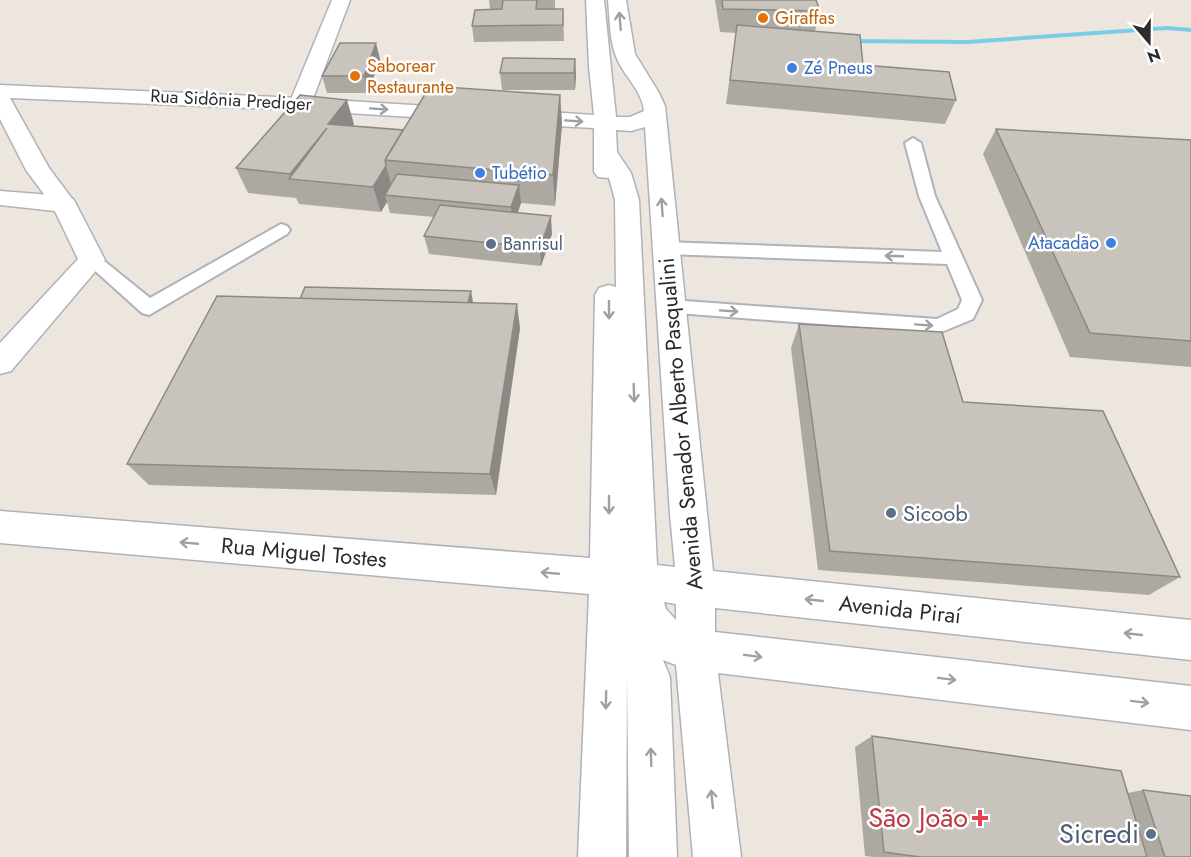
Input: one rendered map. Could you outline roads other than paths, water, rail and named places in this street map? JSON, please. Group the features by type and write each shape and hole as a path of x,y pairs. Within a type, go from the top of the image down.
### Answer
{"street":[{"path":"300,104 341,0"},
{"path":"595,0 605,137 624,579 602,857"},
{"name":"Avenida Senador Alberto Pasqualini","path":"617,0 624,49 628,60 649,90 654,114 696,588 695,650 717,857"},
{"name":"Rua Sidônia Prediger","path":"0,91 300,104 476,115"},
{"path":"0,99 38,170 64,204 92,260 0,363"},
{"path":"499,116 605,137 654,114"},
{"path":"0,198 64,204"},
{"name":"Rua Miguel Tostes","path":"0,527 624,579"},
{"path":"624,579 649,619 668,642 695,650 1191,708"},
{"path":"624,579 649,677 653,857"},
{"name":"Avenida Piraí","path":"624,579 1191,640"}],"lane":[{"path":"671,307 939,326 966,314 972,300 927,196 913,143"},
{"path":"92,260 149,308 281,230"},
{"path":"665,248 952,258"}],"waterway":[{"path":"845,41 967,42 1167,28 1191,30"}],"place":[{"name":"Giraffas","path":"763,18"},
{"name":"Zé Pneus","path":"792,68"},
{"name":"Saborear Restaurante","path":"355,76"},
{"name":"Tubétio","path":"480,173"},
{"name":"Atacadão","path":"1111,243"},
{"name":"Banrisul","path":"491,244"},
{"name":"Sicoob","path":"891,513"},
{"name":"São João","path":"980,818"},
{"name":"Sicredi","path":"1151,834"}]}
